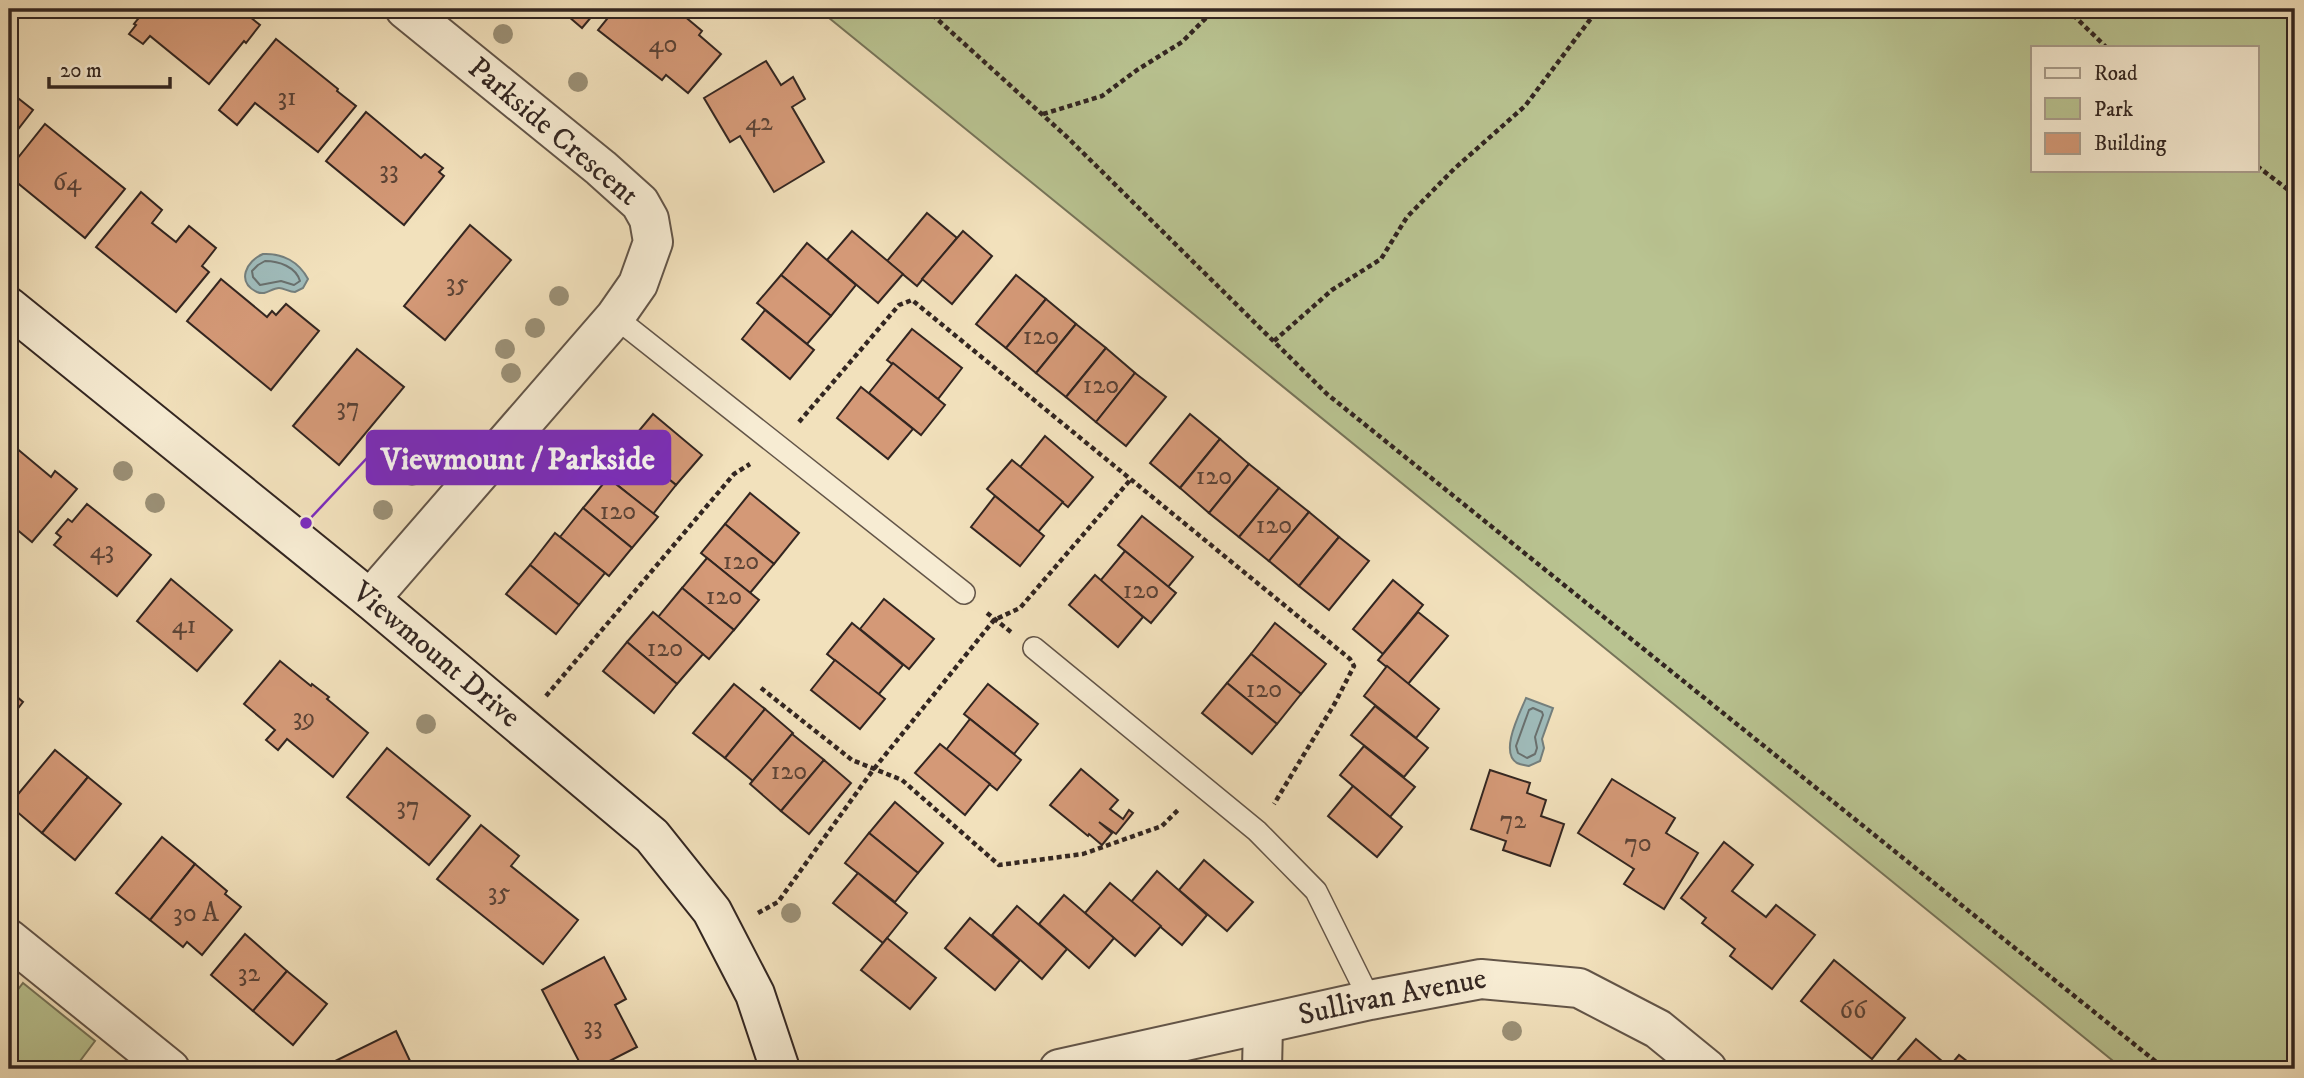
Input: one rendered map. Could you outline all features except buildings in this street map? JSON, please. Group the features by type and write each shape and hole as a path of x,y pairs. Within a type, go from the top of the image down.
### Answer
{"street":[{"name":"Parkside Crescent","path":"370,599 615,317 638,284 653,242 649,219 640,203 601,168 405,9"},
{"name":"Viewmount Drive","path":"9,307 370,599 652,836 712,911 755,994 780,1069"},
{"path":"9,939 170,1069"},
{"name":"Sullivan Avenue","path":"1059,1069 1370,1000 1481,979 1579,988 1658,1029 1707,1069"},
{"path":"1262,1069 1263,1025"}],"lane":[{"path":"615,317 964,593"},
{"path":"1034,648 1257,831 1316,891 1370,1000"}],"path":[{"path":"926,9 1043,114 1327,394 2165,1069"},
{"path":"1043,114 1102,96 1182,42 1215,9"},
{"path":"1274,341 1332,290 1381,258 1407,216 1454,169 1525,106 1598,9"},
{"path":"2067,9 2105,46"},
{"path":"2258,167 2295,195"},
{"path":"521,726 734,474 778,446 899,305 912,300 1350,659 1354,666 1335,703 1257,831"},
{"path":"725,936 763,909 778,902 873,770 994,620 1020,608 1131,479"},
{"path":"964,593 994,620 1034,648"},
{"path":"761,688 852,760 902,780 999,865 1083,854 1161,826 1192,798 1201,785"}],"green space":[{"path":"818,9 2295,9 2295,1069 2123,1069"},
{"path":"23,983 95,1041 74,1069 24,1069 9,1057 9,1001"}],"water":[{"path":"263,254 277,255 295,263 308,279 303,288 295,292 276,288 263,293 251,288 245,277 248,266"},
{"path":"1526,698 1553,708 1542,739 1544,748 1540,761 1529,766 1517,763 1510,750 1512,732"}],"place":[{"name":"Viewmount / Parkside","path":"306,523"}]}
